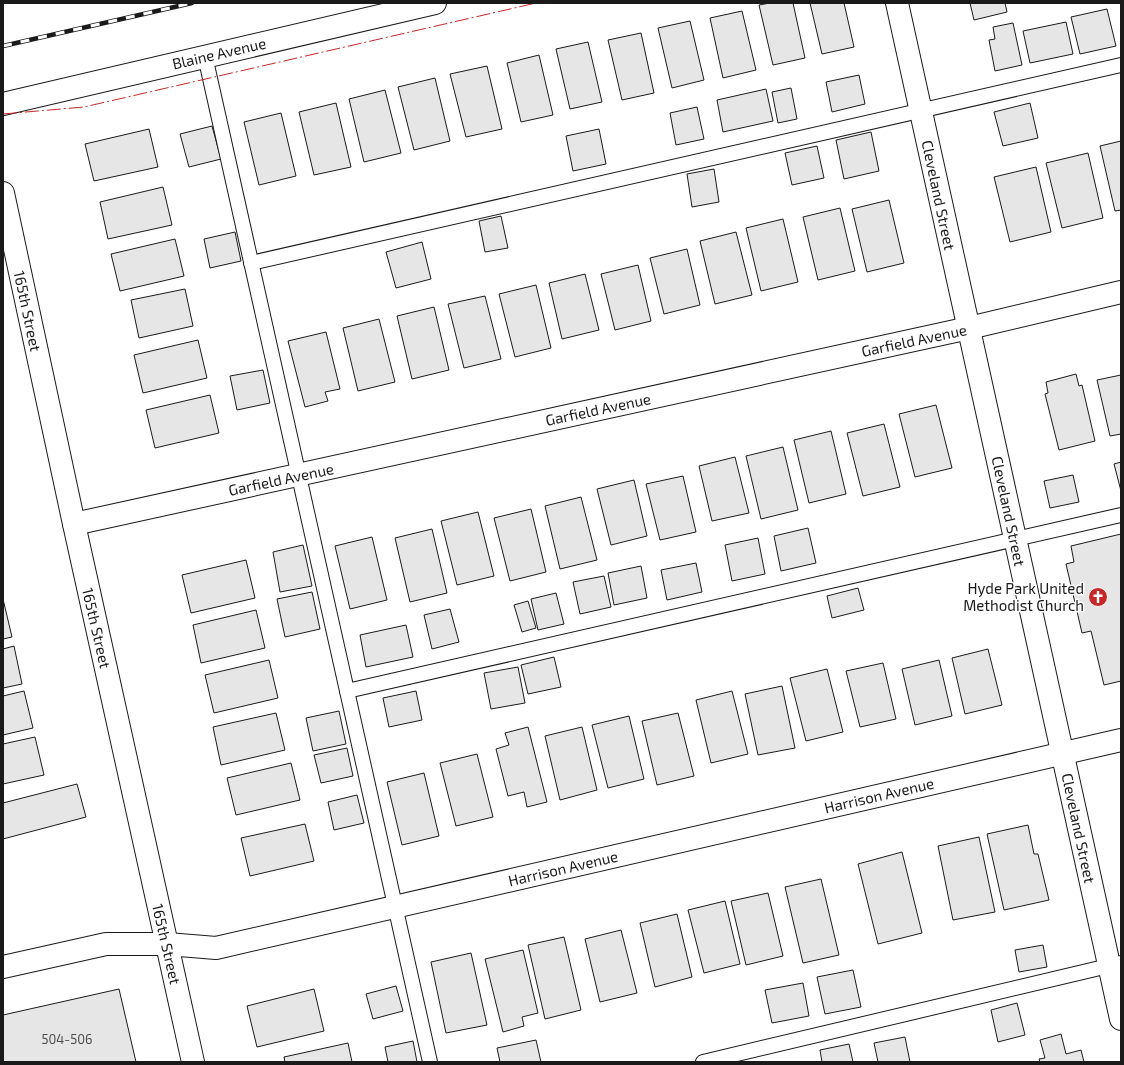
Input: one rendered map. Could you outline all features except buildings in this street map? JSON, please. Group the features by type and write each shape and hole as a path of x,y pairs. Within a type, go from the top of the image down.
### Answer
{"street":[{"name":"Blaine Avenue","path":"3,104 435,3"},
{"name":"Cleveland Street","path":"897,3 1062,753 1115,965 1121,1019"},
{"name":"165th Street","path":"3,193 74,524 193,1062"},
{"name":"Garfield Avenue","path":"74,524 969,328 1121,292"},
{"name":"Harrison Avenue","path":"3,967 106,944 167,944 216,948 1121,740"}],"lane":[{"path":"205,56 430,1062"},
{"path":"251,263 1121,65"},
{"path":"347,691 1121,515"},
{"path":"703,1062 1115,965"}],"railway":[{"path":"3,46 192,3"}],"power":[{"path":"3,114 84,107 536,3"}],"place":[{"name":"Hyde Park United Methodist Church","path":"1098,597"}]}
